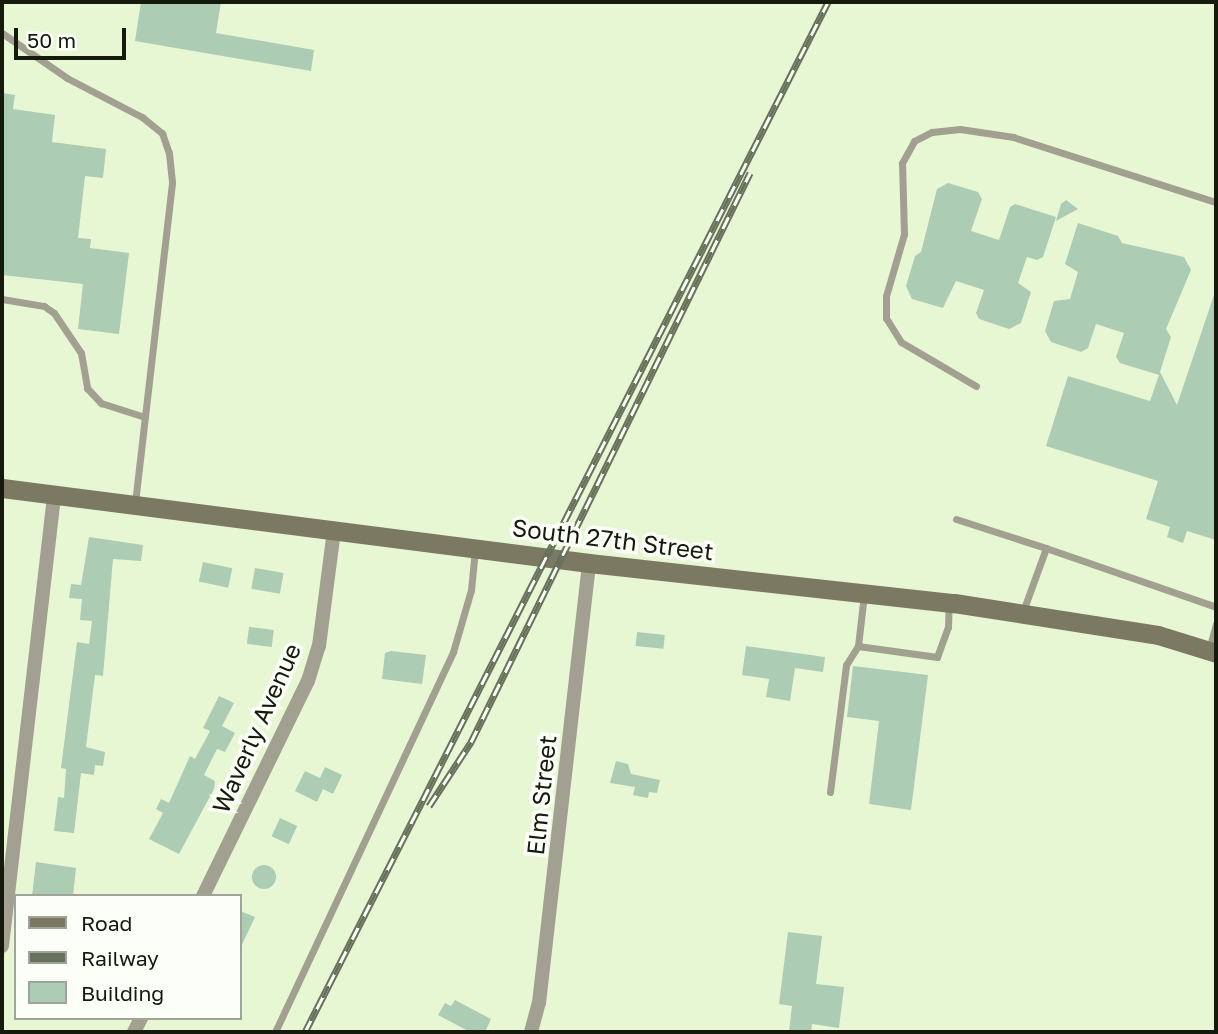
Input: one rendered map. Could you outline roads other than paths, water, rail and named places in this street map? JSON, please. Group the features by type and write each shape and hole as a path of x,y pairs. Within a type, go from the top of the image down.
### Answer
{"main road":[{"name":"South 27th Street","path":"2,488 589,563 949,602 1158,635 1212,652"}],"street":[{"path":"2,946 54,495"},
{"name":"Waverly Avenue","path":"204,894 308,681 324,615 334,530"},
{"name":"Elm Street","path":"531,1032 539,1003 589,563"}],"lane":[{"path":"2,33 67,78 142,117 162,133 172,183 135,505"},
{"path":"976,386 901,342 886,318 888,286 904,234 902,163 914,141 932,132 960,129 1013,138 1216,202"},
{"path":"2,299 44,306 54,313 81,353 87,388 101,403 145,417"},
{"path":"956,519 1216,607"},
{"path":"275,1032 453,652 471,590 475,547"},
{"path":"1022,614 1046,548"},
{"path":"830,792 846,665 858,646 864,593"},
{"path":"858,646 937,657 948,627 949,602"},
{"path":"1212,652 1216,624"}],"railway":[{"path":"305,1032 828,2"},
{"path":"429,806 471,742 750,173"}]}
